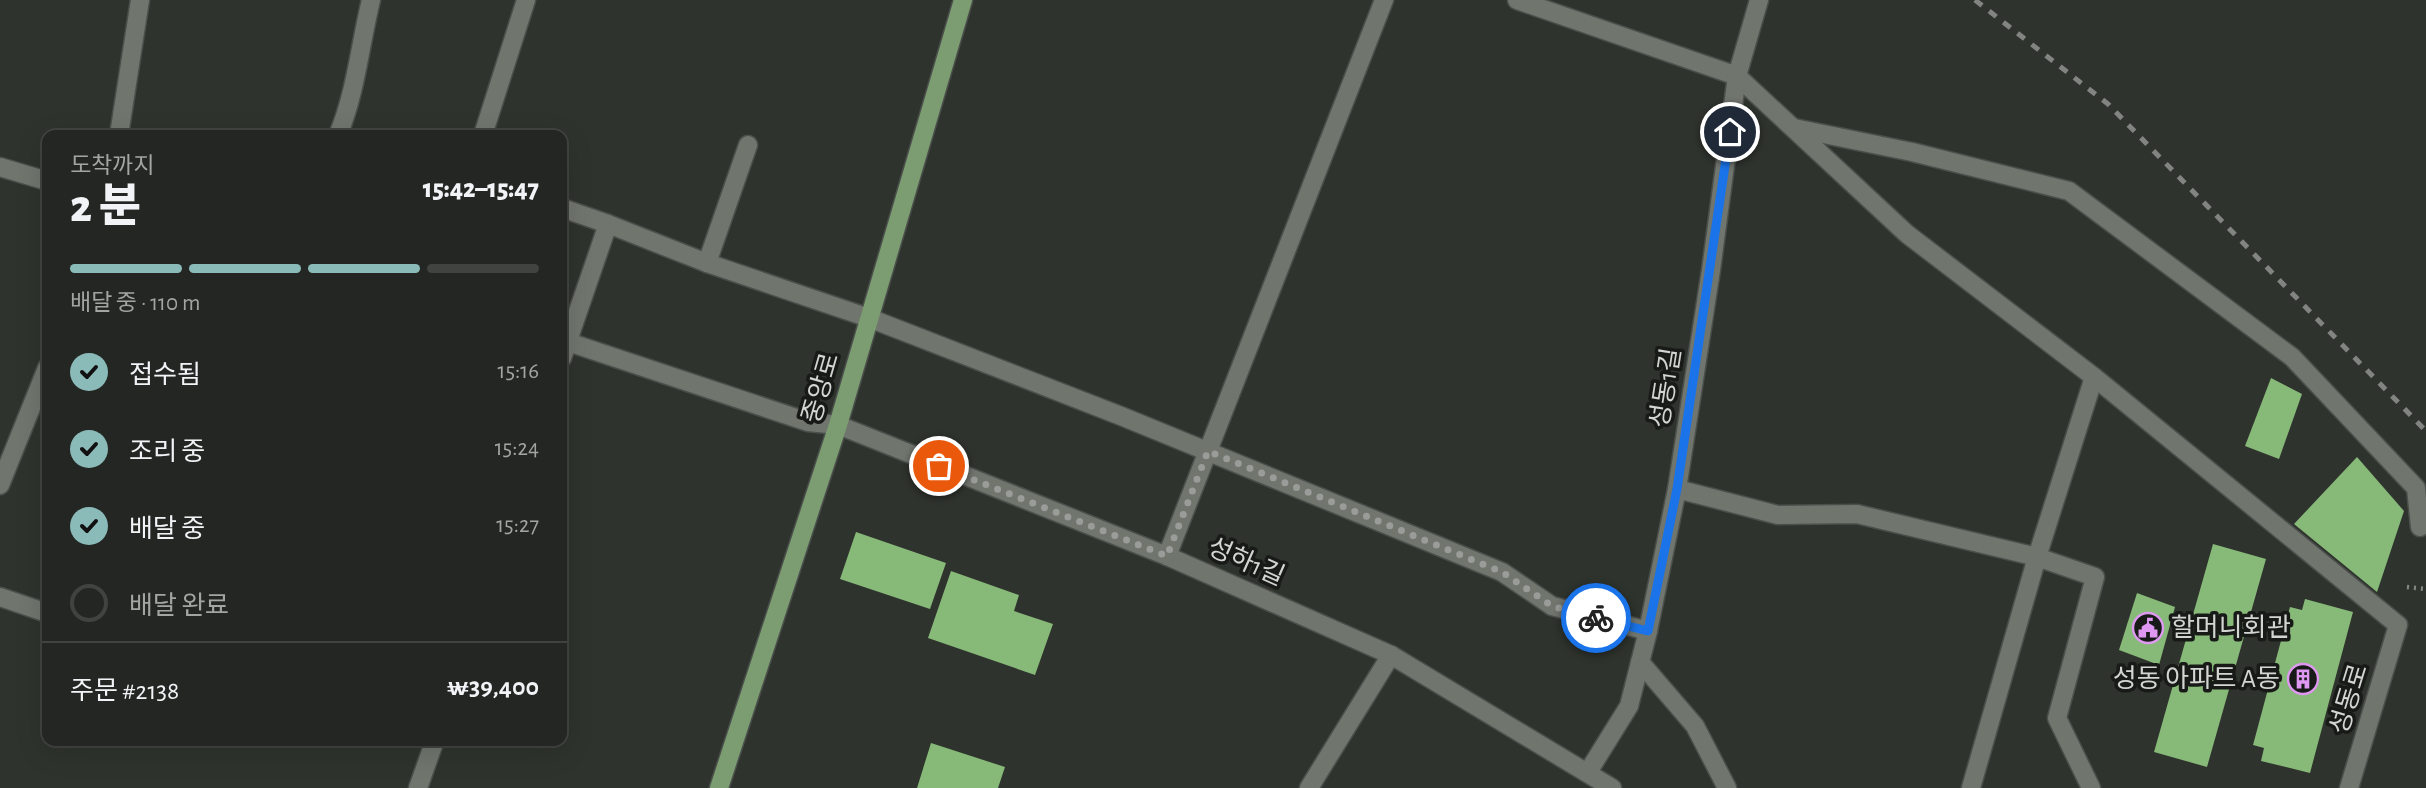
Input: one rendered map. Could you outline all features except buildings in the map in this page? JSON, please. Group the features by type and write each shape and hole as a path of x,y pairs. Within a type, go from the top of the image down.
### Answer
{"main road":[{"name":"중앙로","path":"719,788 838,425 964,0"}],"street":[{"path":"121,130 140,0"},
{"path":"340,130 350,107 361,40 371,0"},
{"path":"485,130 526,0"},
{"path":"1167,556 1384,0"},
{"path":"1517,0 1737,76 1907,234 2094,377 2037,557 1971,788"},
{"name":"성동1길","path":"1588,772 1629,706 1648,631 1677,489 1711,270 1737,76 1759,0"},
{"path":"1794,128 1912,152 2069,191 2292,357 2416,488 2420,527"},
{"path":"706,263 748,145"},
{"path":"0,167 42,180"},
{"path":"567,210 706,263 869,318 1208,451 1502,572 1552,606 1648,631"},
{"path":"567,339 608,224"},
{"name":"성하1길","path":"567,348 808,422 838,425 1167,556 1391,655 1612,788"},
{"name":"성동로","path":"2094,377 2398,625 2349,788"},
{"path":"0,485 42,380"},
{"path":"1677,489 1777,515 1857,514 2037,557 2095,577 2057,718 2091,788"},
{"path":"0,597 42,611"},
{"path":"1309,788 1391,655"},
{"path":"1640,662 1695,726 1727,788"},
{"path":"418,788 429,746"}],"path":[{"path":"2407,587 2426,589"}],"railway":[{"path":"1975,0 2108,104 2426,431"}],"way so far":[{"path":"939,466 1167,556 1208,451 1502,572 1552,606 1596,618"}],"place":[{"name":"할머니회관","path":"2148,628"},
{"name":"성동 아파트 A동","path":"2303,679"}],"route":[{"path":"1596,618 1648,631 1677,489 1730,132"}]}
